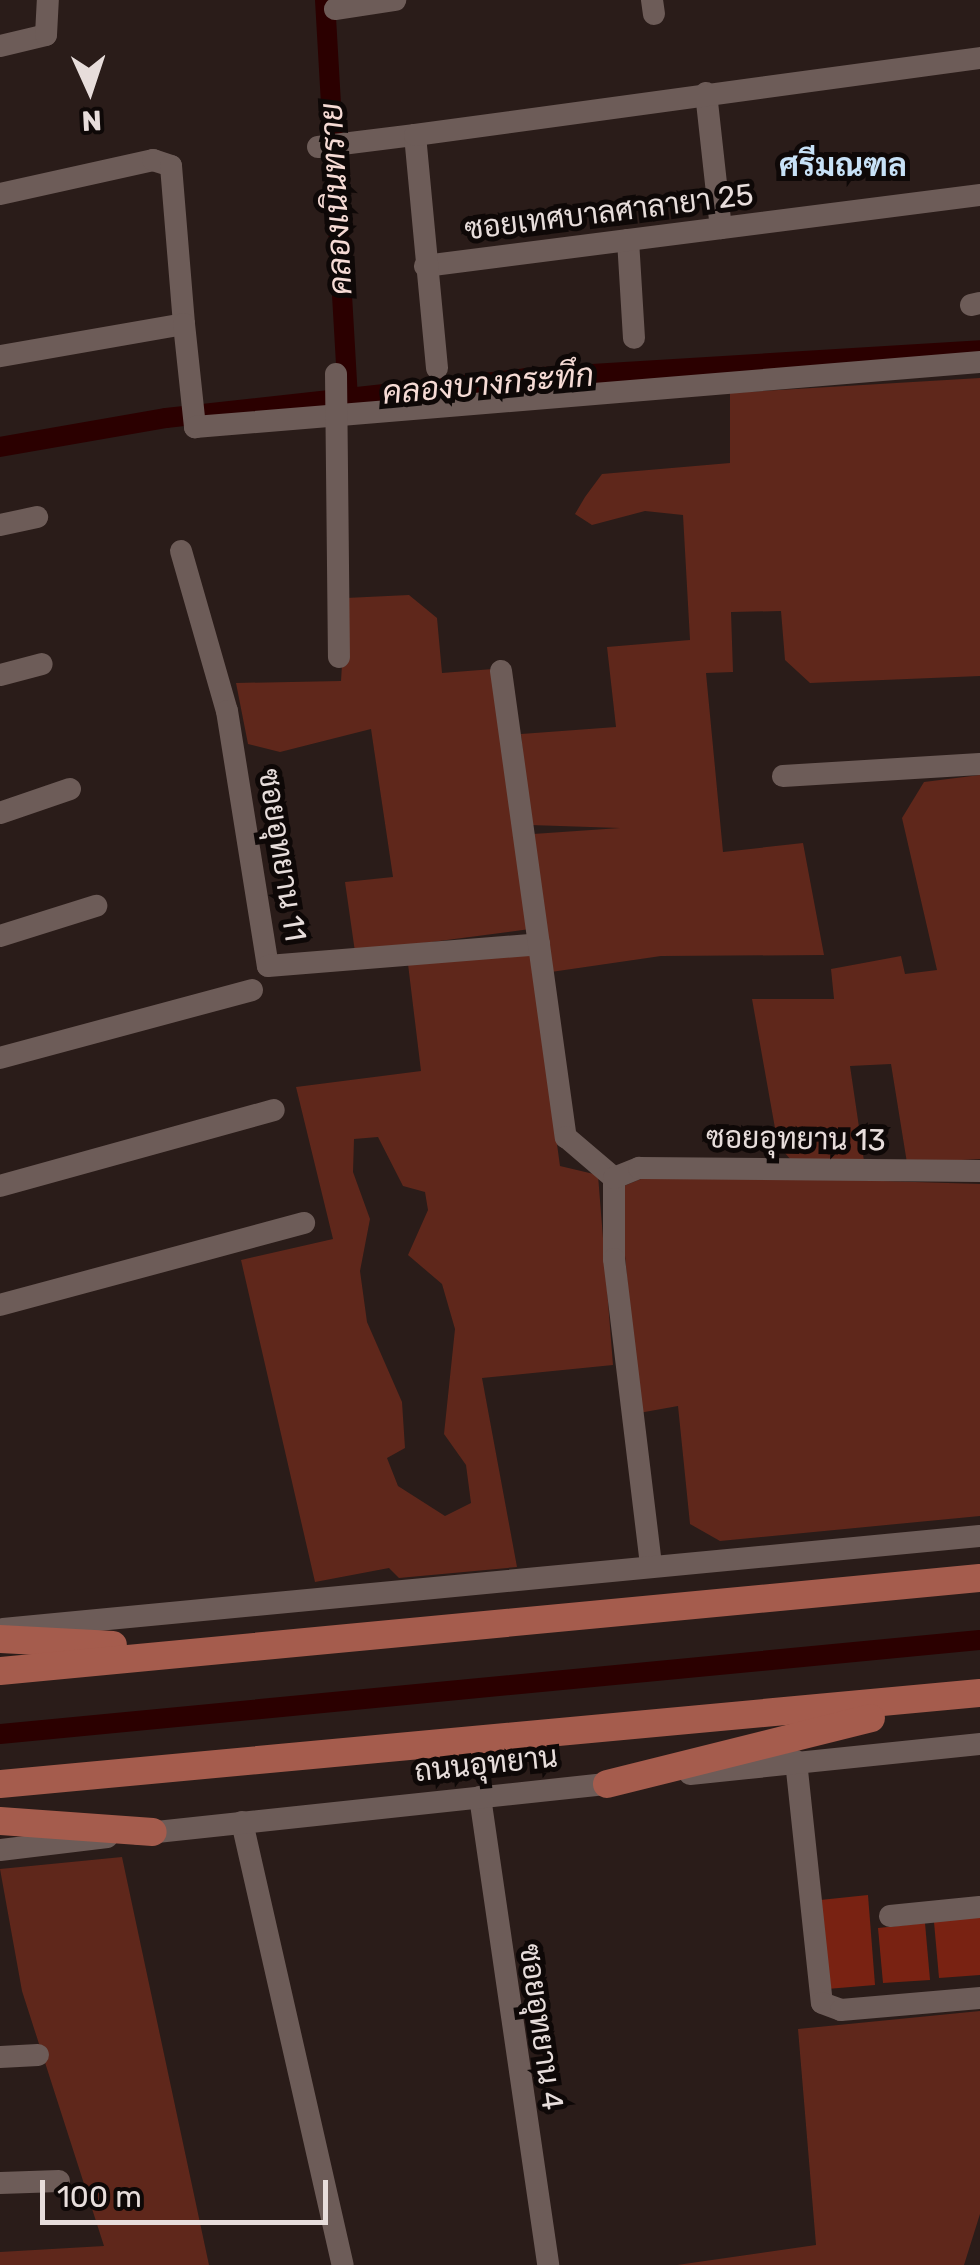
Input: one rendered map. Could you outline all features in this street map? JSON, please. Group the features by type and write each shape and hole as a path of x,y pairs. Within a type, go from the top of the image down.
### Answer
{"main road":[{"path":"0,1671 980,1578"},
{"path":"0,1639 246,1648"},
{"path":"607,1784 980,1695"},
{"name":"ถนนอุทยาน","path":"0,1784 980,1695"},
{"path":"0,1821 153,1832"}],"street":[{"path":"0,46 46,35 48,0"},
{"path":"335,8 396,0"},
{"path":"326,146 980,58"},
{"path":"706,93 721,228"},
{"path":"415,135 437,368"},
{"path":"0,194 153,160 171,166 190,416 980,362"},
{"name":"ซอยเทศบาลศาลายา 25","path":"425,266 980,195"},
{"path":"628,240 634,338"},
{"path":"0,356 184,324"},
{"path":"336,374 340,657"},
{"path":"0,525 37,517"},
{"name":"ซอยอุทยาน 11","path":"181,550 227,711 268,966 538,944"},
{"path":"0,676 42,664"},
{"path":"501,671 566,1138 614,1178 613,1243 651,1567"},
{"path":"783,776 980,764"},
{"path":"0,812 70,789"},
{"path":"0,936 96,906"},
{"path":"0,1058 252,990"},
{"path":"0,1186 274,1110"},
{"name":"ซอยอุทยาน 13","path":"614,1178 640,1168 980,1172"},
{"path":"0,1305 304,1223"},
{"path":"0,1630 980,1536"},
{"name":"ถนนอุทยาน","path":"0,1850 980,1744"},
{"path":"796,1761 822,2002 840,2010 980,1998"},
{"name":"ซอยอุทยาน 4","path":"480,1797 548,2265"},
{"path":"242,1822 343,2265"},
{"path":"890,1916 980,1907"},
{"path":"0,2056 38,2055"},
{"path":"0,2183 60,2181"}],"shaded area":[{"path":"980,378 980,676 810,683 785,660 781,611 731,612 733,672 706,673 723,852 803,843 824,955 661,956 551,972 533,834 620,828 530,825 521,734 616,727 607,647 690,640 683,515 645,511 592,525 575,514 585,497 602,474 730,463 730,393"},
{"path":"409,595 437,618 442,673 493,669 530,929 355,952 345,882 393,877 371,729 280,752 248,744 236,683 341,681 346,598"},
{"path":"980,775 980,1159 907,1163 891,1064 850,1066 864,1161 791,1160 778,1145 752,999 834,999 831,969 901,956 905,974 937,970 902,818 924,782"},
{"path":"531,954 560,1166 598,1175 613,1365 482,1378 517,1567 399,1578 389,1568 315,1582 241,1260 333,1239 296,1087 421,1071 408,964","holes":["378,1137 403,1186 425,1192 428,1210 408,1255 442,1284 455,1329 444,1434 466,1465 471,1503 445,1516 398,1486 387,1458 405,1448 402,1402 367,1322 360,1271 370,1219 353,1172 354,1139"]},
{"path":"653,1174 980,1184 980,1516 720,1541 690,1524 678,1406 639,1413 619,1188"},
{"path":"122,1857 209,2265 0,2265 0,2252 104,2246 22,1991 0,1869"},
{"path":"980,2011 980,2214 964,2265 677,2265 816,2245 798,2029"}],"building":[{"path":"868,1895 875,1985 827,1989 820,1900"},
{"path":"980,1917 980,1975 939,1978 934,1922"},
{"path":"925,1923 930,1980 883,1983 878,1928"}],"waterway":[{"name":"คลองเนินทราย","path":"325,0 348,397"},
{"name":"คลองบางกระทึก","path":"0,447 166,418 526,378 980,350"},
{"path":"0,1734 980,1640"}],"district":[{"name":"ศรีมณฑล","path":"843,165"}]}
